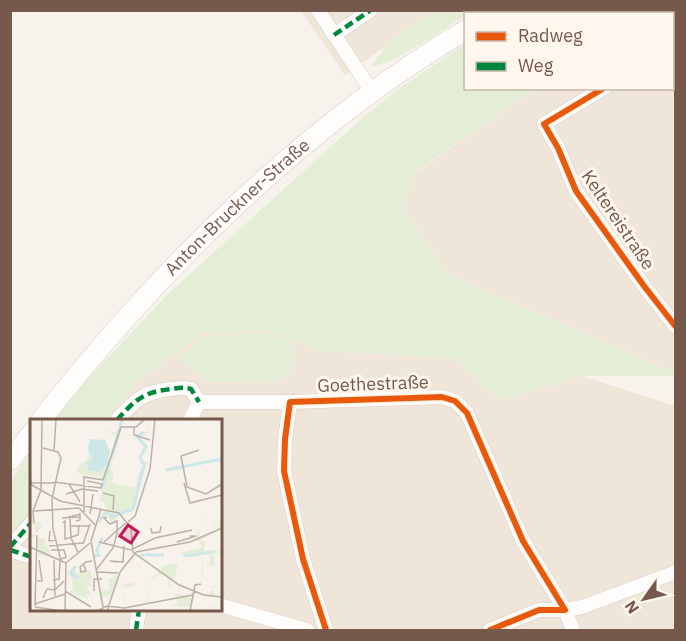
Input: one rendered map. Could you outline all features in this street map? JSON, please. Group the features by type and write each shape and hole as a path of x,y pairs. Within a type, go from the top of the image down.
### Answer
{"main road":[{"name":"Anton-Bruckner-Straße","path":"42,419 122,321 223,219 296,153 372,92 464,31"},
{"path":"10,460 30,435"}],"street":[{"path":"318,10 372,92"},
{"path":"334,35 371,10"},
{"name":"Keltereistraße","path":"601,90 544,124 558,148 576,191 675,327"},
{"path":"118,419 143,395 184,387 190,389 198,402 190,419"},
{"name":"Goethestraße","path":"198,402 290,402 442,397 455,401 467,413 523,541 565,609 573,630"},
{"path":"290,402 284,471 303,558 326,630"},
{"path":"30,524 10,549 30,556"},
{"path":"490,630 539,610 582,607 675,572"},
{"path":"222,606 307,630"},
{"path":"136,630 139,611"}],"shaded area":[{"path":"558,10 675,11 675,373 449,275 404,209 412,175 533,90 674,90 674,12 554,12"},
{"path":"301,11 435,11 345,75"},
{"path":"264,329 321,351 454,358 500,400 582,376 675,406 675,630 11,630 10,536 30,509 30,611 222,611 222,419 105,419 138,381 206,331 221,334"}],"green space":[{"path":"435,10 474,11 464,12 464,17 390,61 371,66 388,43"},
{"path":"464,45 464,90 533,90 412,174 404,209 449,275 675,373 675,376 582,376 500,400 454,358 321,351 264,329 220,334 206,331 138,381 105,419 55,419 71,397 168,294 360,120 401,87"},
{"path":"265,332 294,343 293,372 276,381 208,382 180,357 207,336"},
{"path":"30,452 30,509 11,536 11,480"}],"marked path":[{"path":"334,35 371,10"},
{"path":"118,419 140,398 161,390 191,389 199,402"},
{"path":"10,547 30,524"},
{"path":"10,550 30,556"},
{"path":"136,630 139,611"}],"cycle path":[{"path":"601,90 544,124 558,148 576,191 676,327"},
{"path":"326,630 303,559 284,471 290,402 442,397 455,401 467,413 523,541 565,610 539,610 490,630"}]}
